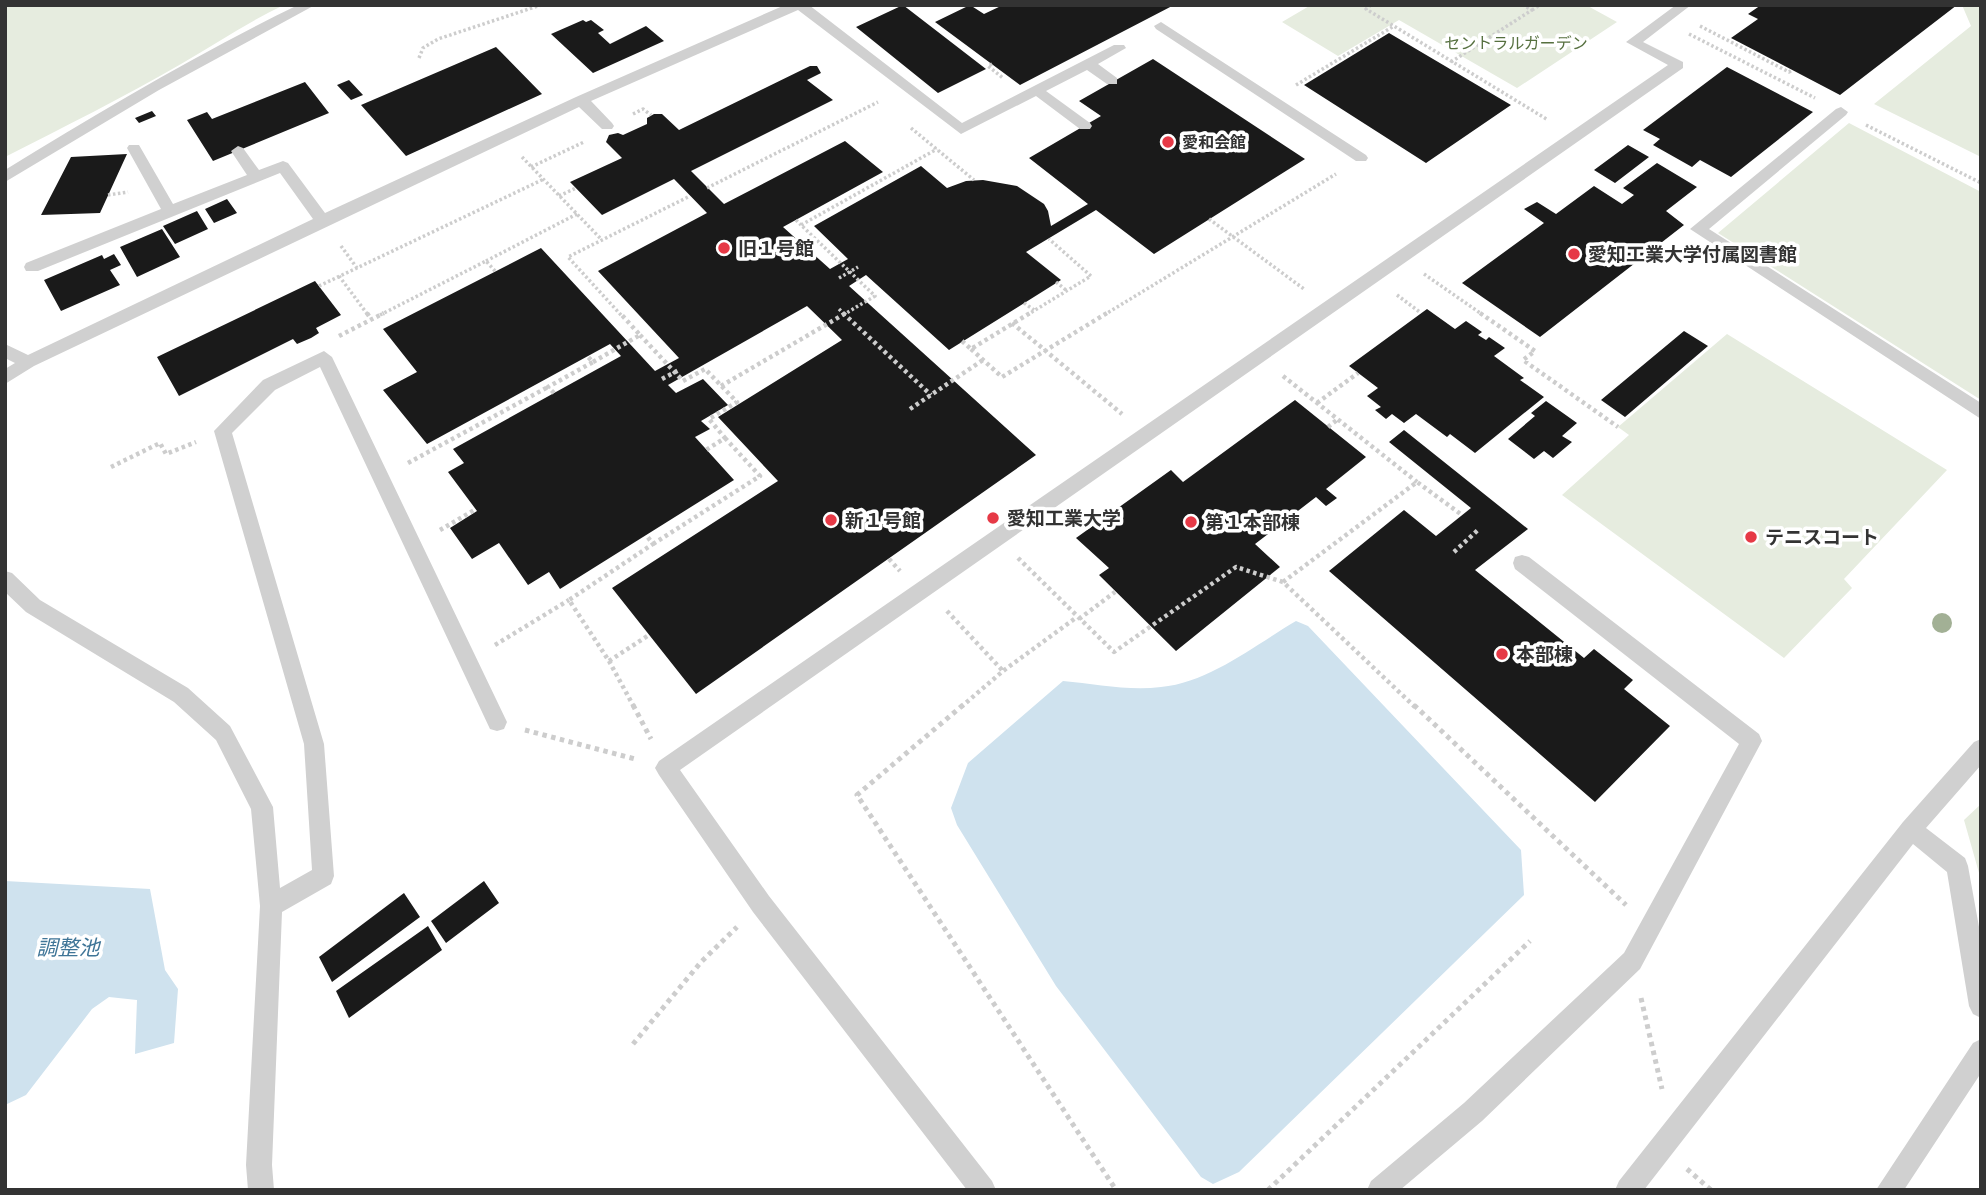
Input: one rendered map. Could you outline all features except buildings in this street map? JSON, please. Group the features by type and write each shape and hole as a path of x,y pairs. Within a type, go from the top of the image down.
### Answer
{"lane":[{"path":"5,177 136,95 242,36 309,5"},
{"path":"5,378 28,362 503,136 799,5 961,129 1119,48"},
{"path":"983,1190 761,904 666,768 1678,65 1633,41 1680,9"},
{"path":"1161,26 1361,158"},
{"path":"1209,59 1222,52"},
{"path":"1088,64 1112,81"},
{"path":"1037,90 1085,126"},
{"path":"580,100 607,126"},
{"path":"1841,112 1699,229 1981,412"},
{"path":"134,148 170,212"},
{"path":"238,151 256,177"},
{"path":"32,267 283,166 323,222"},
{"path":"5,350 28,362"},
{"path":"271,906 323,876 314,744 223,431 269,385 324,357 497,722"},
{"path":"1380,1190 1473,1112 1632,961 1752,741 1522,563"},
{"path":"5,579 33,606 181,695 223,733 262,807 271,906 260,1138 261,1190"},
{"path":"1628,1190 1911,830 1981,749"},
{"path":"1911,830 1957,866 1981,1006"},
{"path":"1889,1190 1981,1051"}],"path":[{"path":"419,58 423,48 438,39 541,5"},
{"path":"1371,5 1366,9 1576,136"},
{"path":"1523,5 1532,10"},
{"path":"1451,62 1540,5"},
{"path":"1680,9 1789,72 1792,70"},
{"path":"1271,99 1377,39 1394,26"},
{"path":"706,188 878,102"},
{"path":"503,136 601,240"},
{"path":"531,167 594,137"},
{"path":"800,225 937,149"},
{"path":"962,341 1002,377 1361,158"},
{"path":"319,286 544,179"},
{"path":"559,195 576,188"},
{"path":"860,192 866,197"},
{"path":"468,661 569,600 760,476 709,419 738,403 705,369 683,381 677,371 568,257 690,196"},
{"path":"328,342 577,214"},
{"path":"1209,219 1328,307"},
{"path":"721,386 875,296 796,220"},
{"path":"971,349 1091,276 1049,239"},
{"path":"345,252 357,268"},
{"path":"1400,258 1535,351 1523,360 1618,427"},
{"path":"485,261 495,271"},
{"path":"839,278 858,267"},
{"path":"339,276 371,319"},
{"path":"1056,282 1066,290"},
{"path":"1024,303 1034,310"},
{"path":"839,309 932,395"},
{"path":"1012,323 1147,433"},
{"path":"381,478 640,335"},
{"path":"588,357 593,362"},
{"path":"1258,357 1462,515"},
{"path":"910,409 983,360"},
{"path":"662,379 677,371"},
{"path":"1317,403 1358,373"},
{"path":"548,387 554,393"},
{"path":"1328,427 1338,419"},
{"path":"111,467 160,443 166,454 223,431"},
{"path":"706,450 725,438"},
{"path":"1283,582 1417,482"},
{"path":"414,546 476,509"},
{"path":"1454,552 1479,529"},
{"path":"646,535 653,544"},
{"path":"998,538 1114,652 1236,567 1283,582 1649,928"},
{"path":"925,588 1003,671"},
{"path":"1115,592 1003,671 857,795 1116,1190"},
{"path":"569,600 609,661 666,768"},
{"path":"609,661 649,635"},
{"path":"497,722 666,768"},
{"path":"633,1044 701,962 761,904"},
{"path":"1269,1190 1530,941"},
{"path":"1632,961 1673,1134"}],"green space":[{"path":"5,5 284,5 94,112 5,157"},
{"name":"セントラルガーデン","path":"1311,5 1586,5 1617,22 1517,88 1399,20 1338,56 1282,22"},
{"path":"1962,5 1981,5 1981,157 1874,104 1971,26"},
{"path":"1849,123 1981,192 1981,400 1718,233"},
{"name":"テニスコート","path":"1727,334 1947,470 1844,579 1852,588 1784,658 1562,495 1629,435 1618,427"},
{"path":"1981,804 1981,880 1964,820"}],"water":[{"path":"1296,621 1308,626 1521,850 1524,895 1239,1172 1213,1184 1201,1177 1056,986 957,825 951,808 968,763 1063,681 1137,688 1179,684 1232,661"},
{"name":"調整池","path":"5,881 150,889 165,970 178,989 174,1043 135,1054 137,1000 109,997 92,1009 26,1095 5,1105"}],"place":[{"name":"愛和会館","path":"1168,142"},
{"name":"旧１号館","path":"724,248"},
{"name":"愛知工業大学付属図書館","path":"1574,254"},
{"name":"愛知工業大学","path":"993,518"},
{"name":"新１号館","path":"831,520"},
{"name":"第１本部棟","path":"1191,522"},
{"name":"テニスコート","path":"1751,537"},
{"name":"本部棟","path":"1502,654"}]}
